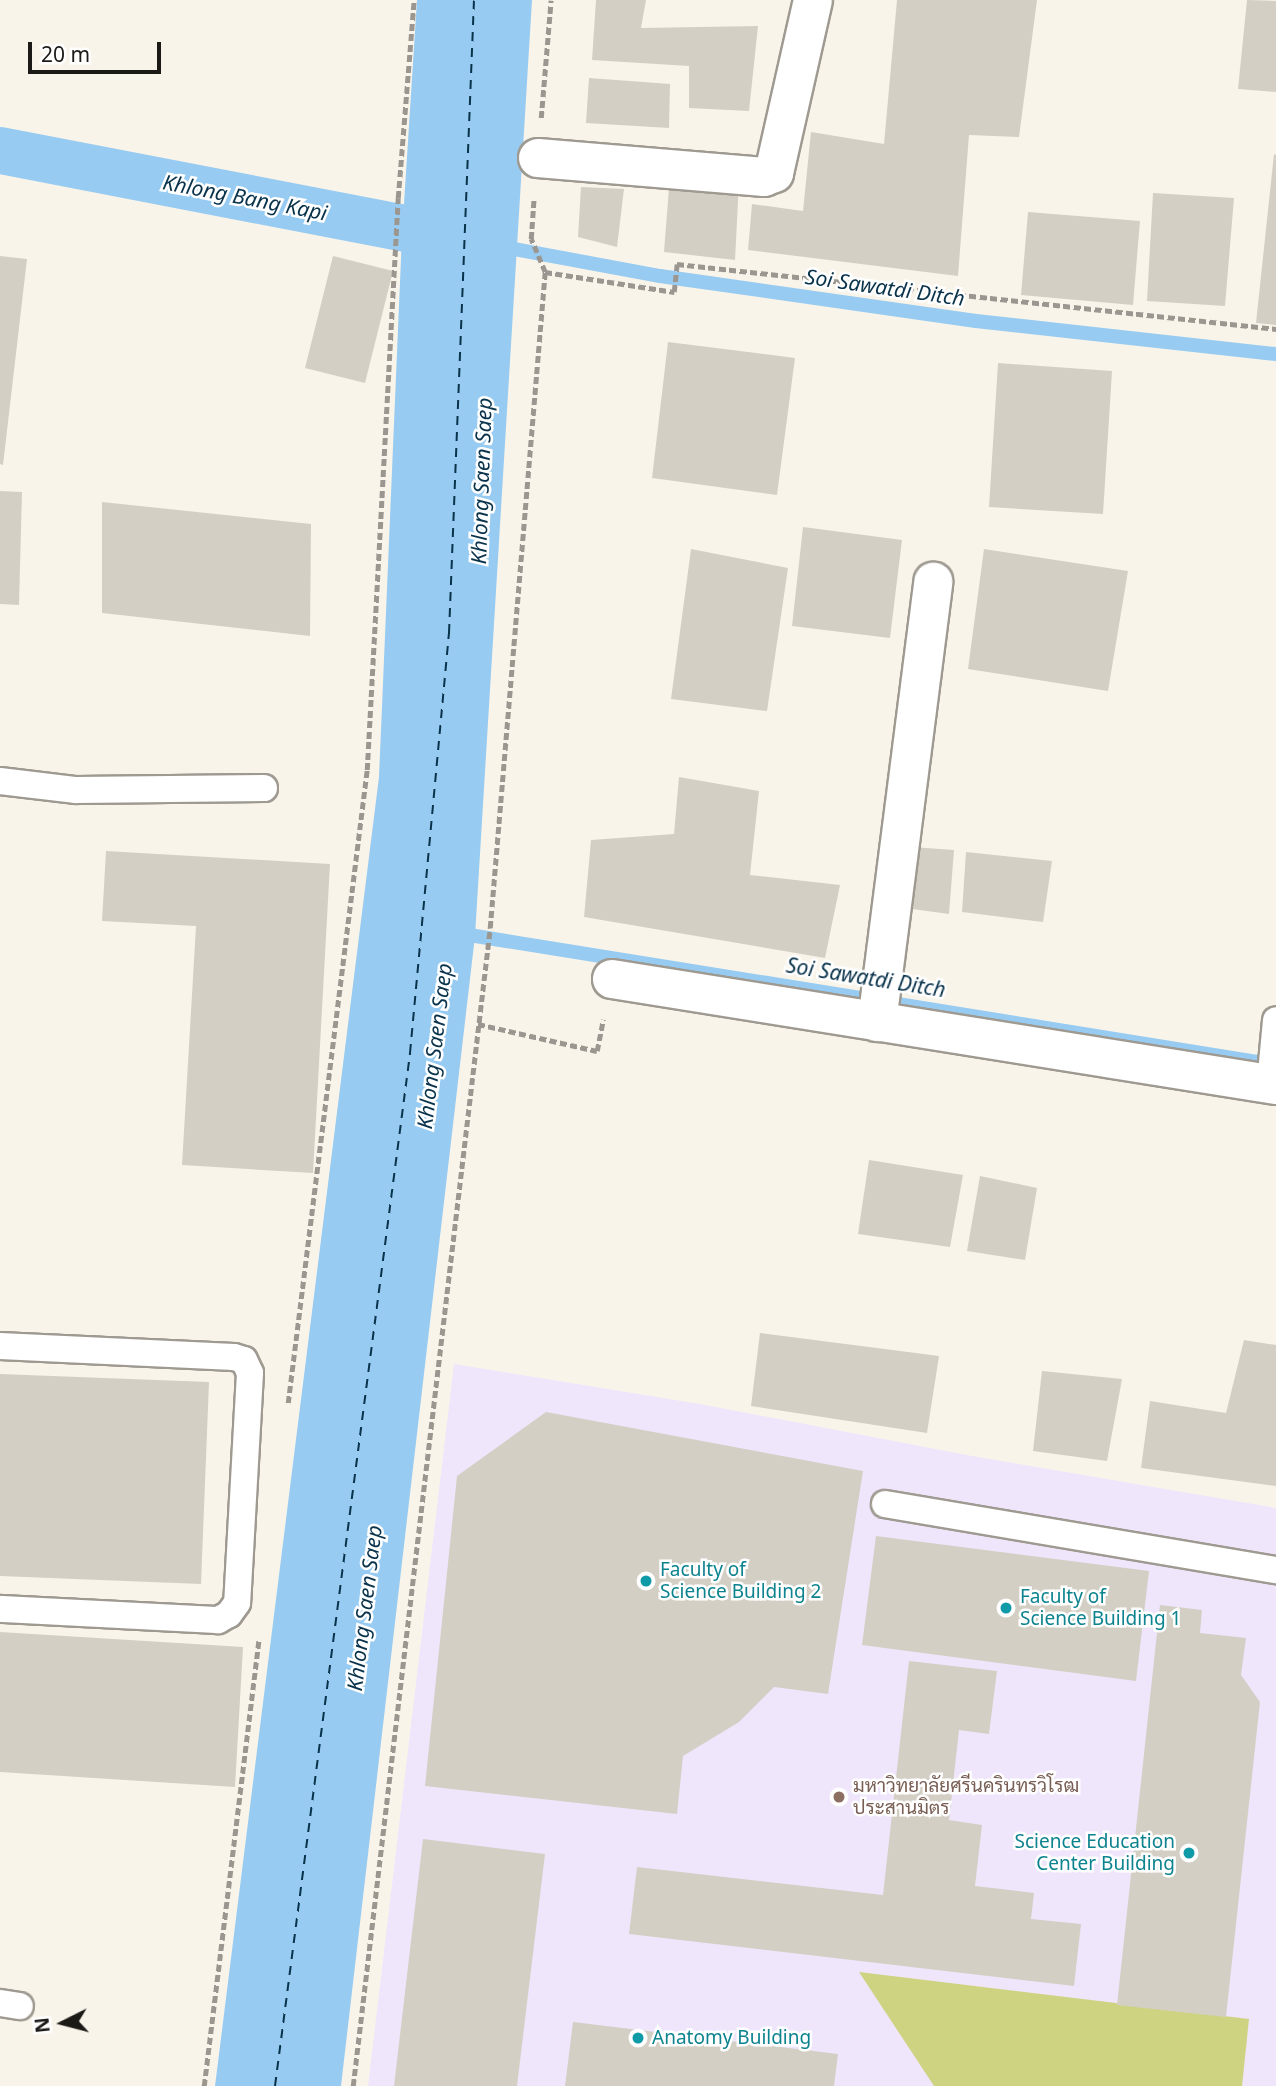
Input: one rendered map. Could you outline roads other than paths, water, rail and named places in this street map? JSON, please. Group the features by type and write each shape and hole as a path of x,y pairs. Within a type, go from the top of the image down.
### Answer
{"street":[{"path":"538,158 764,177 774,173 813,0"},
{"path":"877,1020 933,582"},
{"path":"612,979 877,1020 1272,1073"}],"lane":[{"path":"0,781 76,790 264,788"},
{"path":"1272,1073 1276,1020"},
{"path":"0,1346 234,1357 244,1360 250,1373 237,1603 229,1614 218,1620 0,1609"},
{"path":"885,1504 1276,1570"}],"water":[{"name":"Khlong Saen Saep","path":"417,0 532,0 475,936 341,2086 215,2086 379,777 402,235"}],"waterway":[{"name":"Khlong Bang Kapi","path":"0,150 467,240"},
{"name":"Soi Sawatdi Ditch","path":"498,246 660,276 976,321 1276,354"},
{"name":"Soi Sawatdi Ditch","path":"457,933 1276,1065"}],"place":[{"name":"Faculty of Science Building 2","path":"646,1581"},
{"name":"Faculty of Science Building 1","path":"1006,1608"},
{"name":"มหาวิทยาลัยศรีนครินทรวิโรฒ ประสานมิตร","path":"839,1797"},
{"name":"Science Education Center Building","path":"1189,1853"},
{"name":"Anatomy Building","path":"638,2038"}]}
